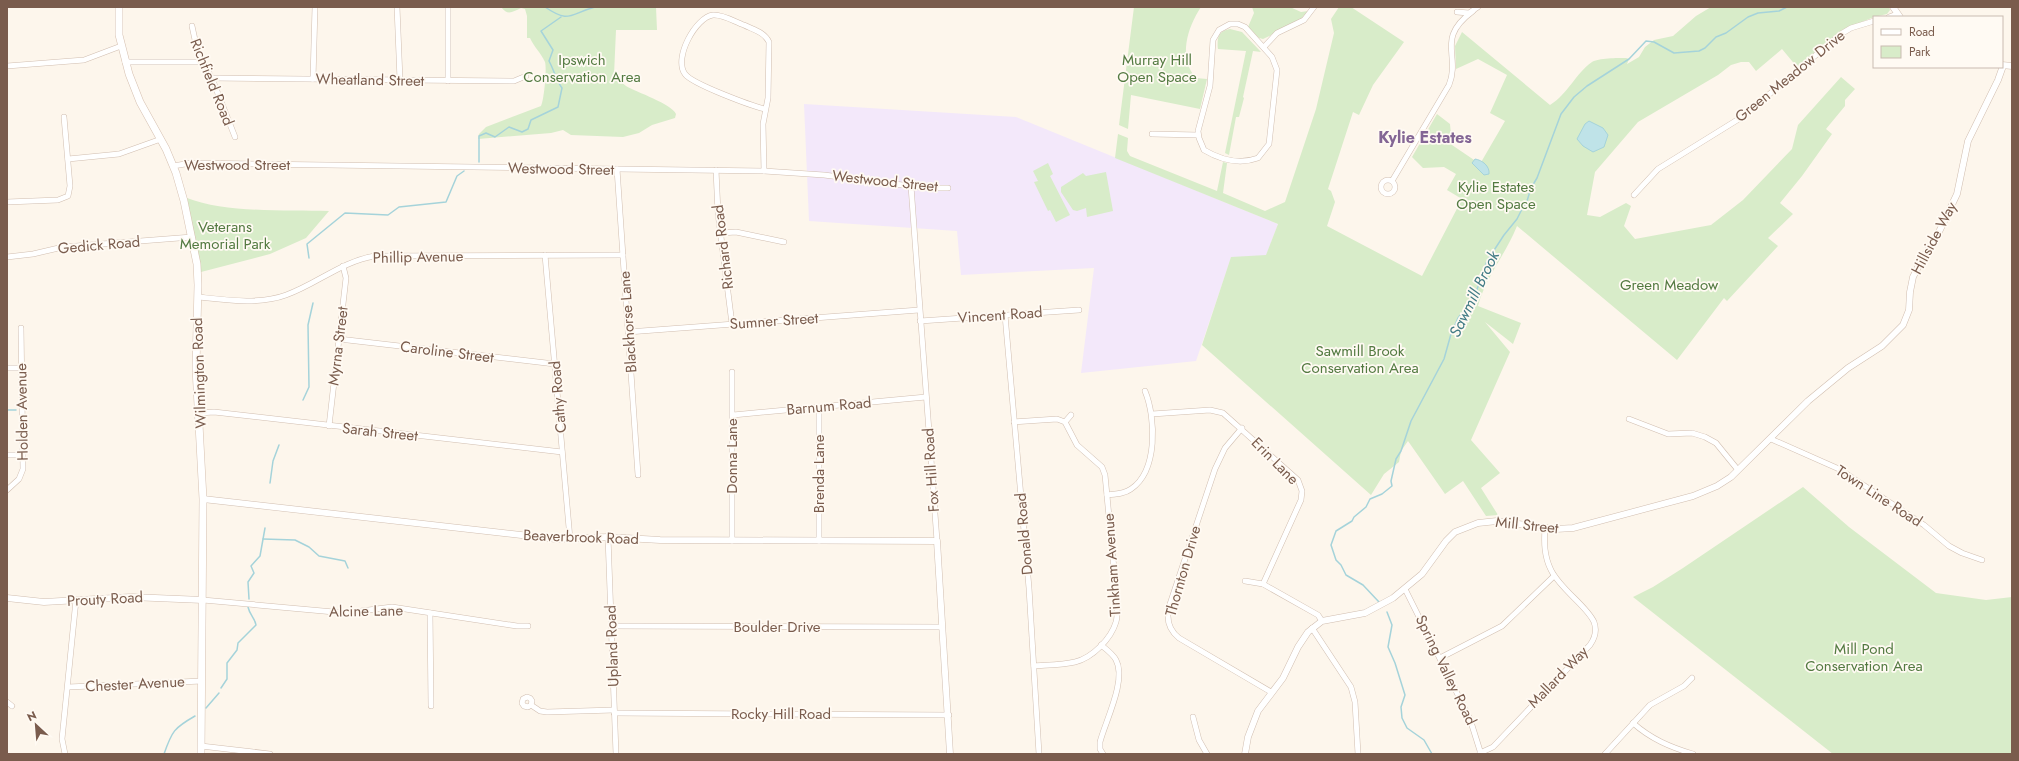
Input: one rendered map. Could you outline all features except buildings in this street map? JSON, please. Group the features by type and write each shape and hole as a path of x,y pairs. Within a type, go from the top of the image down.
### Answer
{"main road":[{"name":"Wilmington Road","path":"119,7 118,28 125,62 137,96 161,139 173,166 184,201 198,269 195,360 204,499 201,754"}],"street":[{"path":"313,79 315,7"},
{"path":"397,7 400,80"},
{"path":"448,7 448,81"},
{"path":"1264,47 1277,33 1304,20 1314,7"},
{"path":"1392,181 1449,85 1451,75 1450,48 1452,36 1461,21 1478,7"},
{"path":"1893,7 1899,16"},
{"path":"1457,12 1473,11"},
{"path":"764,171 763,132 765,109 768,100 770,50 767,39 758,31 720,16 711,15 705,18 698,24 682,52 681,63 685,74 695,82 765,109"},
{"name":"Green Meadow Drive","path":"1634,195 1658,168 1747,113 1841,34 1851,28 1873,22"},
{"path":"1238,24 1245,27 1264,47 1274,61 1277,76 1268,144 1258,158 1249,162 1241,163 1230,161 1204,150 1198,135 1210,86 1213,40 1216,33 1226,25 1238,24"},
{"name":"Richfield Road","path":"192,26 193,37 203,62 212,78 235,137"},
{"path":"7,66 84,60 121,46"},
{"path":"125,62 203,62"},
{"path":"2003,66 2012,66"},
{"name":"Hillside Way","path":"1778,432 1825,386 1848,368 1879,349 1902,325 1908,312 1910,292 1915,273 1938,234 1958,194 1968,141 1998,80 2002,68"},
{"name":"Wheatland Street","path":"212,78 514,82 526,76"},
{"path":"7,202 58,200 68,196 70,186 64,117"},
{"path":"1152,134 1198,135"},
{"path":"68,159 119,154 161,139"},
{"name":"Westwood Street","path":"173,166 191,163 764,171 824,175 911,186 948,188"},
{"name":"Blackhorse Lane","path":"617,169 638,475"},
{"name":"Richard Road","path":"716,170 721,233 732,324"},
{"name":"Fox Hill Road","path":"911,186 949,715 950,754"},
{"path":"721,233 736,232 784,242"},
{"name":"Gedick Road","path":"7,257 33,254 63,247 192,237"},
{"name":"Cathy Road","path":"545,255 570,539"},
{"name":"Phillip Avenue","path":"198,297 241,300 276,298 297,290 356,260 375,256 623,255"},
{"name":"Myrna Street","path":"329,426 346,277 343,266"},
{"name":"Sumner Street","path":"628,332 919,310"},
{"name":"Vincent Road","path":"920,321 1079,310"},
{"name":"Donald Road","path":"1005,315 1034,666 1039,754"},
{"name":"Holden Avenue","path":"7,490 21,475 23,455 21,328"},
{"name":"Caroline Street","path":"339,339 555,364"},
{"path":"7,368 22,368"},
{"name":"Donna Lane","path":"732,372 732,541"},
{"path":"1107,495 1126,492 1141,479 1153,444 1152,414 1150,402 1145,391"},
{"name":"Barnum Road","path":"733,415 926,397"},
{"name":"Brenda Lane","path":"819,407 819,541"},
{"name":"Erin Lane","path":"1152,414 1216,410 1228,415 1294,475 1302,491 1300,503 1263,584"},
{"name":"Sarah Street","path":"199,412 214,412 562,452"},
{"path":"1014,422 1057,419 1065,422 1071,415"},
{"path":"1629,419 1669,434 1692,433 1705,437 1716,443 1738,470"},
{"name":"Tinkham Avenue","path":"1034,666 1080,660 1090,655 1101,645 1112,631 1117,616 1107,495 1103,468 1078,445 1065,422"},
{"name":"Thornton Drive","path":"1242,428 1224,448 1216,468 1169,608 1168,622 1172,631 1179,638 1271,692"},
{"name":"Mill Street","path":"1245,754 1248,737 1255,717 1271,692 1283,678 1303,639 1312,628 1322,621 1365,613 1405,589 1426,570 1448,538 1464,528 1483,522 1498,520 1567,529 1580,527 1693,496 1722,484 1778,432"},
{"name":"Town Line Road","path":"1771,439 1839,469 1924,525 1949,546 1962,553 1982,560"},
{"path":"7,455 23,455"},
{"name":"Beaverbrook Road","path":"204,499 570,539 608,537 660,540 732,541 936,541"},
{"name":"Mallard Way","path":"1481,753 1493,747 1594,639 1596,629 1592,618 1554,576 1548,564 1545,551 1545,527"},
{"name":"Upland Road","path":"608,537 616,754"},
{"path":"1440,658 1502,626 1554,576"},
{"path":"1245,581 1263,584 1318,615 1322,621"},
{"name":"Spring Valley Road","path":"1405,589 1470,719 1481,753"},
{"name":"Prouty Road","path":"7,598 37,602 137,597 203,600"},
{"path":"65,754 62,743 76,600"},
{"name":"Alcine Lane","path":"203,600 340,613 350,613 389,607 517,626 528,626"},
{"path":"430,613 431,706"},
{"name":"Boulder Drive","path":"611,626 942,627"},
{"path":"1312,628 1351,687 1355,702 1358,754"},
{"path":"1101,645 1114,656 1119,668 1116,696 1100,742 1100,749 1103,754"},
{"path":"1605,754 1633,723 1655,702 1684,686 1692,678"},
{"name":"Chester Avenue","path":"68,687 202,680"},
{"path":"7,702 12,706"},
{"name":"Rocky Hill Road","path":"531,705 540,711 547,712 949,715"},
{"path":"1193,717 1199,740 1207,754"},
{"path":"1633,723 1648,735 1665,745 1693,754"},
{"path":"201,746 270,754"}],"shaded area":[{"path":"804,104 1016,117 1278,224 1266,256 1231,258 1196,361 1081,373 1094,268 961,275 957,231 809,221"}],"green space":[{"name":"Ipswich Conservation Area","path":"501,7 656,7 657,30 616,30 614,75 626,86 668,106 676,114 675,118 652,125 639,133 623,137 571,135 563,130 551,133 478,139 479,134 486,127 541,106 543,98 546,65 530,38 527,38 527,16 525,9 521,8 513,12 506,12"},
{"name":"Murray Hill Open Space","path":"1134,7 1201,7 1189,33 1186,43 1186,52 1190,70 1196,78 1207,79 1200,109 1131,95 1128,129 1119,125"},
{"path":"1252,7 1290,7 1301,12 1308,11 1298,22 1263,39 1259,38 1248,27 1254,13"},
{"path":"1339,7 1351,7 1404,42 1373,85 1359,115 1353,112 1328,189 1331,191 1335,202 1327,226 1422,276 1462,199 1447,190 1456,174 1444,167 1423,168 1412,157 1437,114 1450,124 1452,145 1480,164 1505,121 1490,113 1507,75 1478,59 1456,69 1455,46 1462,32 1550,105 1562,95 1581,72 1592,62 1603,59 1626,58 1629,59 1627,64 1639,57 1645,47 1654,40 1673,36 1696,16 1711,7 1889,7 1890,10 1887,14 1873,16 1873,17 1842,30 1797,67 1782,49 1756,71 1749,62 1741,62 1731,65 1718,75 1638,122 1595,172 1587,215 1600,217 1626,203 1631,206 1624,226 1635,239 1711,225 1743,200 1792,149 1798,125 1841,77 1855,89 1845,100 1845,106 1826,129 1832,134 1802,176 1780,203 1793,214 1768,238 1778,246 1727,301 1724,298 1677,360 1517,226 1486,285 1478,306 1521,323 1513,344 1485,322 1510,352 1471,440 1500,473 1481,488 1498,515 1486,516 1463,481 1445,494 1408,441 1401,451 1399,462 1384,474 1371,495 1202,345 1231,257 1266,255 1278,224 1115,158 1118,134 1128,138 1127,151 1130,156 1217,191 1223,162 1227,163 1223,193 1265,211 1285,202 1316,109 1334,33 1331,19"},
{"path":"1230,29 1242,32 1261,52 1253,51 1244,98 1239,117 1236,117 1229,155 1225,153 1246,51 1218,49 1219,36 1223,31"},
{"path":"1048,163 1053,174 1050,176 1070,215 1056,222 1050,210 1048,211 1034,182 1038,181 1033,171"},
{"path":"1106,172 1113,211 1087,217 1086,208 1077,211 1073,210 1061,192 1061,187 1083,173 1086,176"},
{"name":"Veterans Memorial Park","path":"187,198 202,203 219,206 256,210 329,211 306,238 270,254 201,272"},
{"name":"Mill Pond Conservation Area","path":"1803,487 1849,527 1936,593 1986,600 2012,597 2012,754 1833,754 1633,597 1653,587 1683,568"}],"water":[{"path":"1589,121 1603,128 1608,135 1604,147 1593,152 1583,146 1577,139 1585,124"},
{"path":"1475,159 1485,164 1488,168 1489,174 1484,175 1472,163"}],"waterway":[{"path":"545,7 553,12 565,16 574,15 595,7"},
{"name":"Sawmill Brook","path":"1379,602 1363,585 1346,575 1341,565 1336,560 1331,545 1336,531 1352,521 1354,517 1366,507 1370,499 1382,494 1392,486 1391,481 1396,459 1401,451 1411,421 1444,359 1451,334 1458,318 1474,298 1487,261 1504,235 1517,219 1527,201 1561,114 1574,97 1587,86 1629,59 1646,41 1654,42 1674,53 1699,51 1705,48 1716,37 1726,33 1748,17 1758,13 1779,11 1787,7"},
{"path":"479,162 479,136 486,133 495,137 509,127 522,132 528,129 531,120 558,107 562,88 549,61 553,50 541,31 561,17"},
{"path":"309,258 307,244 345,213 388,215 399,207 446,202 457,176 464,171"},
{"path":"303,400 309,387 308,325 313,303"},
{"path":"7,410 16,410"},
{"path":"270,483 273,461 279,445"},
{"path":"249,599 248,582 254,573 251,566 260,556 265,528"},
{"path":"263,539 295,540 309,547 319,556 345,561 348,568"},
{"path":"221,688 227,679 227,663 237,650 238,643 256,625 248,607"},
{"name":"Sawmill Brook","path":"1387,612 1392,625 1388,647 1395,663 1405,695 1401,707 1402,718 1407,728 1424,740 1432,754"},
{"path":"206,708 219,693"},
{"path":"164,754 169,740 178,727 195,716"}],"district":[{"name":"Kylie Estates","path":"1425,137"}],"park label":[{"name":"Kylie Estates Open Space","path":"1496,196"},
{"name":"Green Meadow","path":"1669,285"},
{"name":"Sawmill Brook Conservation Area","path":"1360,360"}]}
